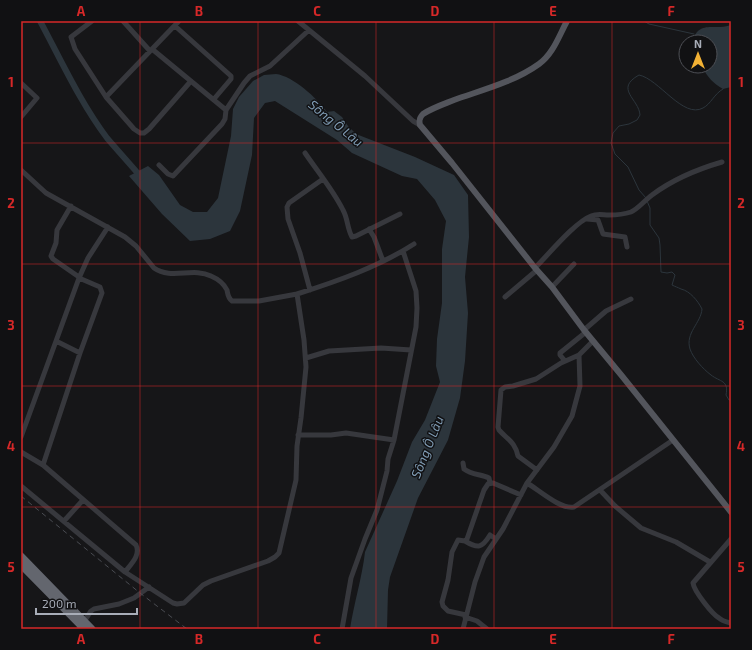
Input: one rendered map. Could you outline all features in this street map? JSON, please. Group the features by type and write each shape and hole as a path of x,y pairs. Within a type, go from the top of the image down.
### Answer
{"highway":[{"path":"21,556 82,626"},
{"path":"21,565 82,626 92,629"}],"main road":[{"path":"567,21 552,49 546,58 539,64 504,82 431,110 420,118 420,125 552,287 585,331 731,512"}],"street":[{"path":"92,21 70,39 106,97 134,129 140,133 144,133 149,129 191,81"},
{"path":"123,21 151,50 226,110"},
{"path":"106,97 179,21"},
{"path":"298,21 364,76 413,121 420,125"},
{"path":"175,26 231,76 231,79 214,99"},
{"path":"159,165 168,174 173,176 222,124 225,119 226,110 250,76 270,66 309,30"},
{"path":"21,83 37,98 21,117"},
{"path":"305,153 344,210 349,232 352,237 400,214"},
{"path":"505,297 536,269 564,237 586,219 597,214 612,215 631,212 665,186 707,167 722,162"},
{"path":"21,170 46,193 132,242 158,271 165,273 198,273 209,275 218,280 224,286 228,298 232,301 259,301 310,290 346,278 383,261 414,244"},
{"path":"310,290 300,253 288,219 287,207 289,203 323,179"},
{"path":"43,466 80,353 102,293 100,287 79,277 50,256 56,243 57,230 71,206"},
{"path":"586,219 598,220 603,234 625,237 627,247"},
{"path":"21,437 79,277 88,258 108,227"},
{"path":"369,229 374,237 383,261"},
{"path":"342,629 351,578 377,510 388,459 394,440 417,318 417,299 414,284 403,251"},
{"path":"552,287 574,264"},
{"path":"21,486 125,572 173,603 184,603 208,582 268,561 278,555 296,480 296,451 303,403 306,358 297,294"},
{"path":"565,361 560,353 606,311 631,299"},
{"path":"56,341 80,353"},
{"path":"536,470 518,456 513,443 498,430 501,392 505,387 536,379 565,361 579,355 593,341"},
{"path":"306,358 329,351 389,348 410,350"},
{"path":"463,629 481,563 513,512 527,483 554,447 572,416 580,386 579,355"},
{"path":"298,435 331,435 346,433 394,440"},
{"path":"527,483 548,498 568,508 574,507 673,440"},
{"path":"21,452 43,466 136,545 138,554 125,572"},
{"path":"463,463 466,471 486,477 490,483 521,495"},
{"path":"465,541 484,490 490,483"},
{"path":"600,490 615,506 641,528 676,542 710,562"},
{"path":"64,521 83,500"},
{"path":"487,629 466,616 448,611 443,606 442,602 448,580 453,549 458,540 479,546 484,545 490,535 496,539"},
{"path":"731,538 694,581 693,586 719,619 731,623"},
{"path":"82,626 94,609 123,603 134,598 149,587"}],"water":[{"path":"731,25 731,87 723,89 707,74 718,74 718,34 696,34 703,28 725,27"},
{"path":"276,74 290,79 304,88 327,112 334,111 342,117 356,134 415,157 454,175 468,195 469,237 465,277 468,313 465,361 460,398 448,440 418,498 390,577 388,590 387,629 350,629 365,552 397,481 412,442 425,420 440,382 436,366 437,339 442,303 442,249 446,221 435,200 417,179 402,176 352,153 337,140 275,101 265,103 254,118 252,155 240,211 230,231 210,239 190,241 162,214 129,176 148,166 159,175 180,205 193,212 207,212 218,198 231,136 233,109 239,97 253,81 264,75"}],"waterway":[{"name":"Sông Ô Lâu","path":"40,21 71,81 97,124 107,138 141,177"},
{"path":"644,21 649,24 694,34"},
{"path":"646,198 639,190 628,167 615,154 611,143 613,133 619,126 629,124 637,120 640,115 639,109 628,90 628,85 639,75 655,83 679,103 687,108 695,110 706,106 723,89"},
{"path":"647,201 650,208 650,225 659,238 661,272 672,272 675,275 672,285 691,294 702,309 699,319 691,333 689,343 691,352 705,370 725,384 727,390 726,395 729,400 731,400"}],"railway":[{"path":"21,496 140,593 187,629"}]}
